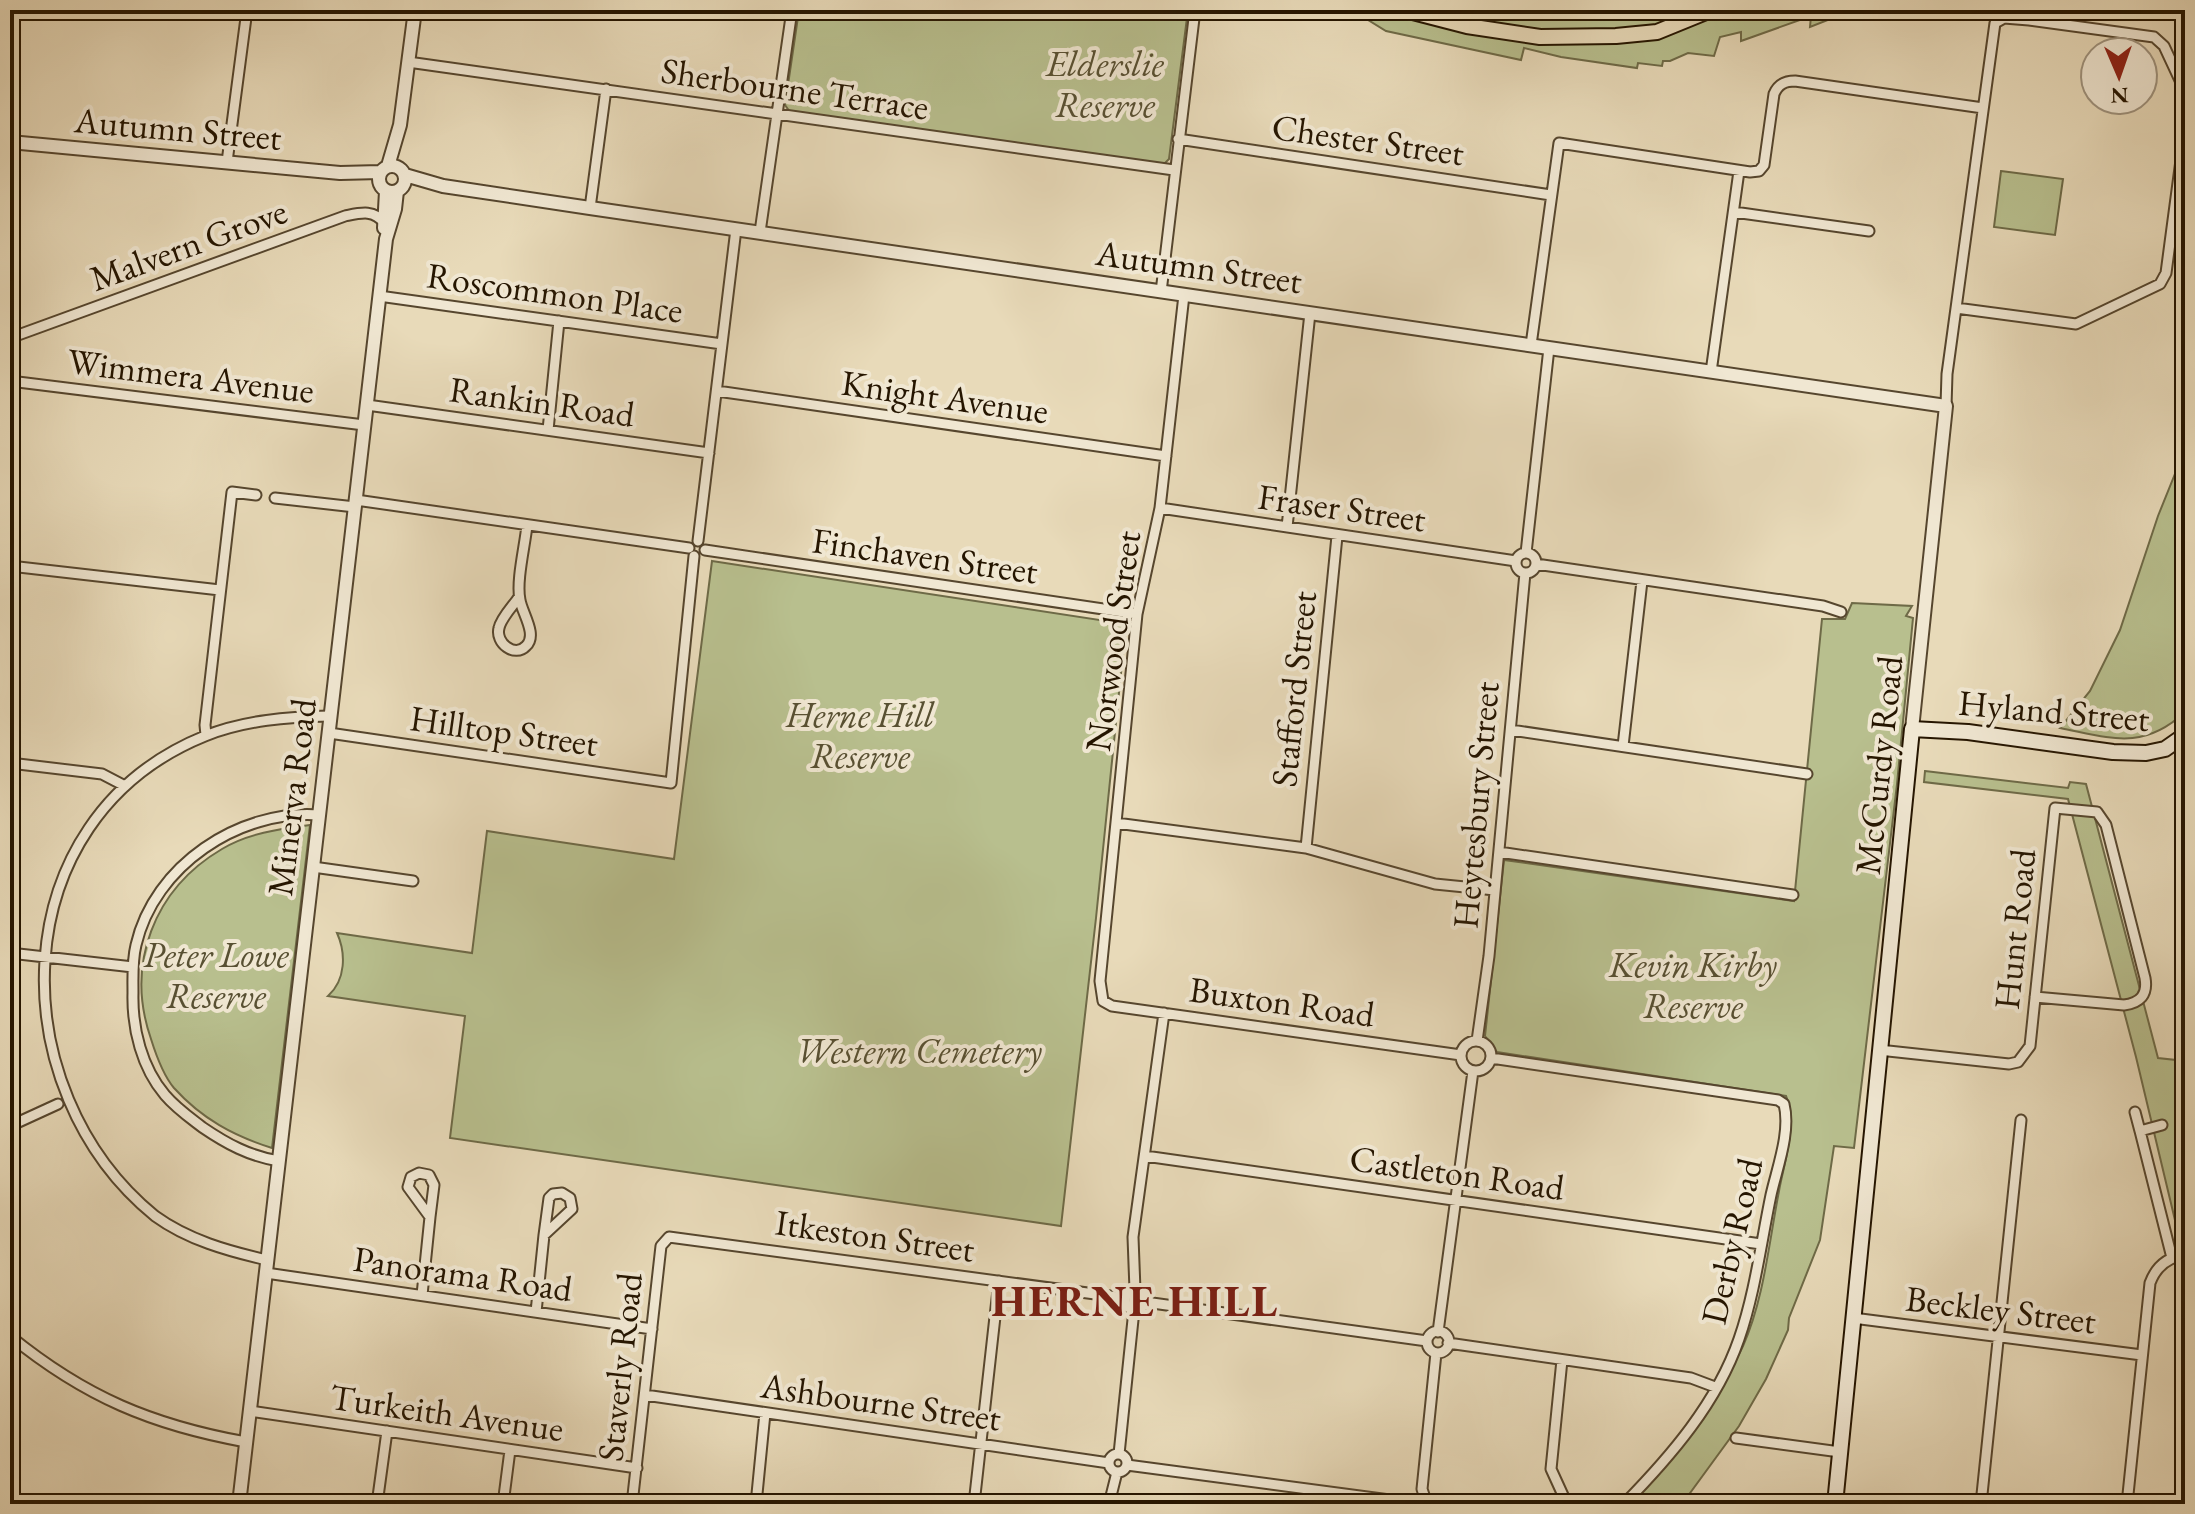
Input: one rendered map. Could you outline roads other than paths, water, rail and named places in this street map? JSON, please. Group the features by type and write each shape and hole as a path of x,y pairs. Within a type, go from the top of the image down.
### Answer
{"main road":[{"path":"1405,10 1467,26 1540,37 1657,32 1711,10"},
{"name":"Hyland Street","path":"1912,729 1968,732 2113,752 2146,753 2165,749 2185,735"},
{"name":"McCurdy Road","path":"1835,1504 1912,729"}],"street":[{"path":"10,12 17,10"},
{"path":"227,162 247,11 231,10"},
{"name":"Minerva Road","path":"386,239 384,223 415,10"},
{"path":"760,232 792,10"},
{"path":"1161,292 1195,10"},
{"name":"McCurdy Road","path":"1912,729 1956,308 1994,25 2004,18 2154,37 2164,46 2185,91"},
{"name":"Sherbourne Terrace","path":"408,62 1174,170"},
{"path":"1531,345 1559,143 1739,171 1759,171 1764,165 1774,94 1779,86 1788,81 1983,108"},
{"path":"590,208 606,89"},
{"path":"1956,308 2076,324 2160,284 2166,273 2185,130"},
{"name":"Chester Street","path":"1178,139 1551,195"},
{"name":"Autumn Street","path":"10,142 392,179 1946,406"},
{"path":"1711,372 1739,171"},
{"name":"Minerva Road","path":"239,1504 379,296 386,239 395,209 392,179"},
{"path":"1734,212 1869,231"},
{"name":"Malvern Grove","path":"10,338 345,216 375,214 384,223"},
{"path":"698,541 736,229"},
{"name":"Norwood Street","path":"1101,995 1137,614 1160,508 1184,295"},
{"name":"Roscommon Place","path":"379,296 722,344"},
{"path":"1287,527 1310,313"},
{"path":"548,430 559,321"},
{"path":"1526,553 1549,348"},
{"name":"Wimmera Avenue","path":"10,381 364,425"},
{"name":"Knight Avenue","path":"717,391 1166,456"},
{"name":"Rankin Road","path":"367,405 709,453"},
{"path":"206,735 232,492 256,495"},
{"path":"275,498 355,504 527,525 701,555 705,550 703,543 698,541 691,544 692,552"},
{"name":"Fraser Street","path":"1160,508 1516,561"},
{"path":"519,597 499,629 500,639 506,648 514,651 523,649 529,643 531,634 519,597 527,525"},
{"name":"Stafford Street","path":"1306,848 1337,536"},
{"name":"Finchaven Street","path":"705,550 1137,614"},
{"name":"Hilltop Street","path":"329,733 671,783 692,552"},
{"path":"1526,553 1532,555 1536,564 1525,573 1519,570 1516,561 1526,553"},
{"path":"1536,564 1823,606 1841,612"},
{"path":"10,566 220,590"},
{"name":"Heytesbury Street","path":"1477,1041 1499,852 1525,573"},
{"path":"1623,746 1642,581"},
{"path":"35,976 40,927 51,889 83,832 125,786 171,753 206,735 245,724 284,718 330,716"},
{"path":"1511,730 1807,774"},
{"path":"10,763 102,774 125,786"},
{"name":"Hunt Road","path":"1879,1050 2009,1064 2018,1062 2026,1055 2030,1046 2035,997 2055,808 2097,812 2106,825 2147,987 2139,1001 2124,1005 2035,997"},
{"path":"279,1161 238,1150 186,1115 164,1095 137,1038 133,1015 133,967 136,944 155,897 200,850 231,832 255,823 296,815 319,815"},
{"path":"1116,823 1306,848 1435,884 1495,890"},
{"path":"1499,852 1793,895"},
{"path":"313,867 413,881"},
{"path":"10,953 133,967"},
{"name":"Buxton Road","path":"1101,995 1103,1001 1112,1006 1461,1055"},
{"path":"1135,1290 1133,1237 1164,1013"},
{"path":"1477,1041 1490,1049 1491,1058 1488,1066 1473,1071 1466,1068 1461,1055 1465,1046 1477,1041"},
{"name":"Derby Road","path":"1491,1058 1778,1100 1786,1110 1783,1140 1752,1297 1738,1341 1693,1425 1624,1504"},
{"path":"1438,1332 1473,1071"},
{"path":"10,1126 56,1099 64,1115"},
{"path":"2135,1112 2172,1258"},
{"path":"1981,1504 2021,1120"},
{"path":"2140,1131 2162,1125"},
{"name":"Panorama Road","path":"78,1139 112,1180 158,1219 214,1246 267,1266 422,1295 652,1329"},
{"name":"Castleton Road","path":"1145,1156 1761,1244"},
{"path":"422,1295 430,1217"},
{"path":"536,1312 544,1235"},
{"name":"Itkeston Street","path":"666,1238 674,1236 1125,1298"},
{"name":"Staverly Road","path":"632,1504 661,1246 666,1238"},
{"path":"2127,1504 2150,1283 2158,1268 2172,1258 2185,1255"},
{"path":"974,1504 999,1281"},
{"path":"1135,1290 1141,1292 1145,1302 1134,1310 1128,1308 1125,1298 1129,1291 1135,1290"},
{"path":"1145,1302 1427,1341"},
{"path":"1119,1454 1134,1310"},
{"name":"Beckley Street","path":"1853,1318 2142,1355"},
{"path":"1438,1332 1447,1337 1448,1343 1446,1350 1436,1353 1430,1350 1427,1341 1432,1333 1438,1332"},
{"path":"10,1336 66,1377 127,1410 202,1434 246,1442"},
{"path":"1448,1343 1691,1378 1715,1387"},
{"path":"1427,1504 1422,1489 1436,1353"},
{"path":"1562,1360 1551,1469 1567,1504"},
{"name":"Ashbourne Street","path":"645,1395 1109,1463"},
{"name":"Turkeith Avenue","path":"250,1411 637,1468"},
{"path":"756,1504 765,1413"},
{"path":"377,1504 387,1431"},
{"path":"1736,1438 1840,1452"},
{"path":"503,1504 510,1450"},
{"path":"1123,1455 1127,1465 1121,1472 1112,1470 1110,1457 1123,1455"},
{"path":"1127,1465 1420,1504"},
{"path":"1109,1504 1117,1472"}],"district":[{"name":"HERNE HILL","path":"1135,1301"}],"park label":[{"name":"Elderslie Reserve","path":"1105,84"},
{"name":"Herne Hill Reserve","path":"860,734"},
{"name":"Peter Lowe Reserve","path":"216,974"},
{"name":"Kevin Kirby Reserve","path":"1693,984"},
{"name":"Western Cemetery","path":"919,1050"}]}
